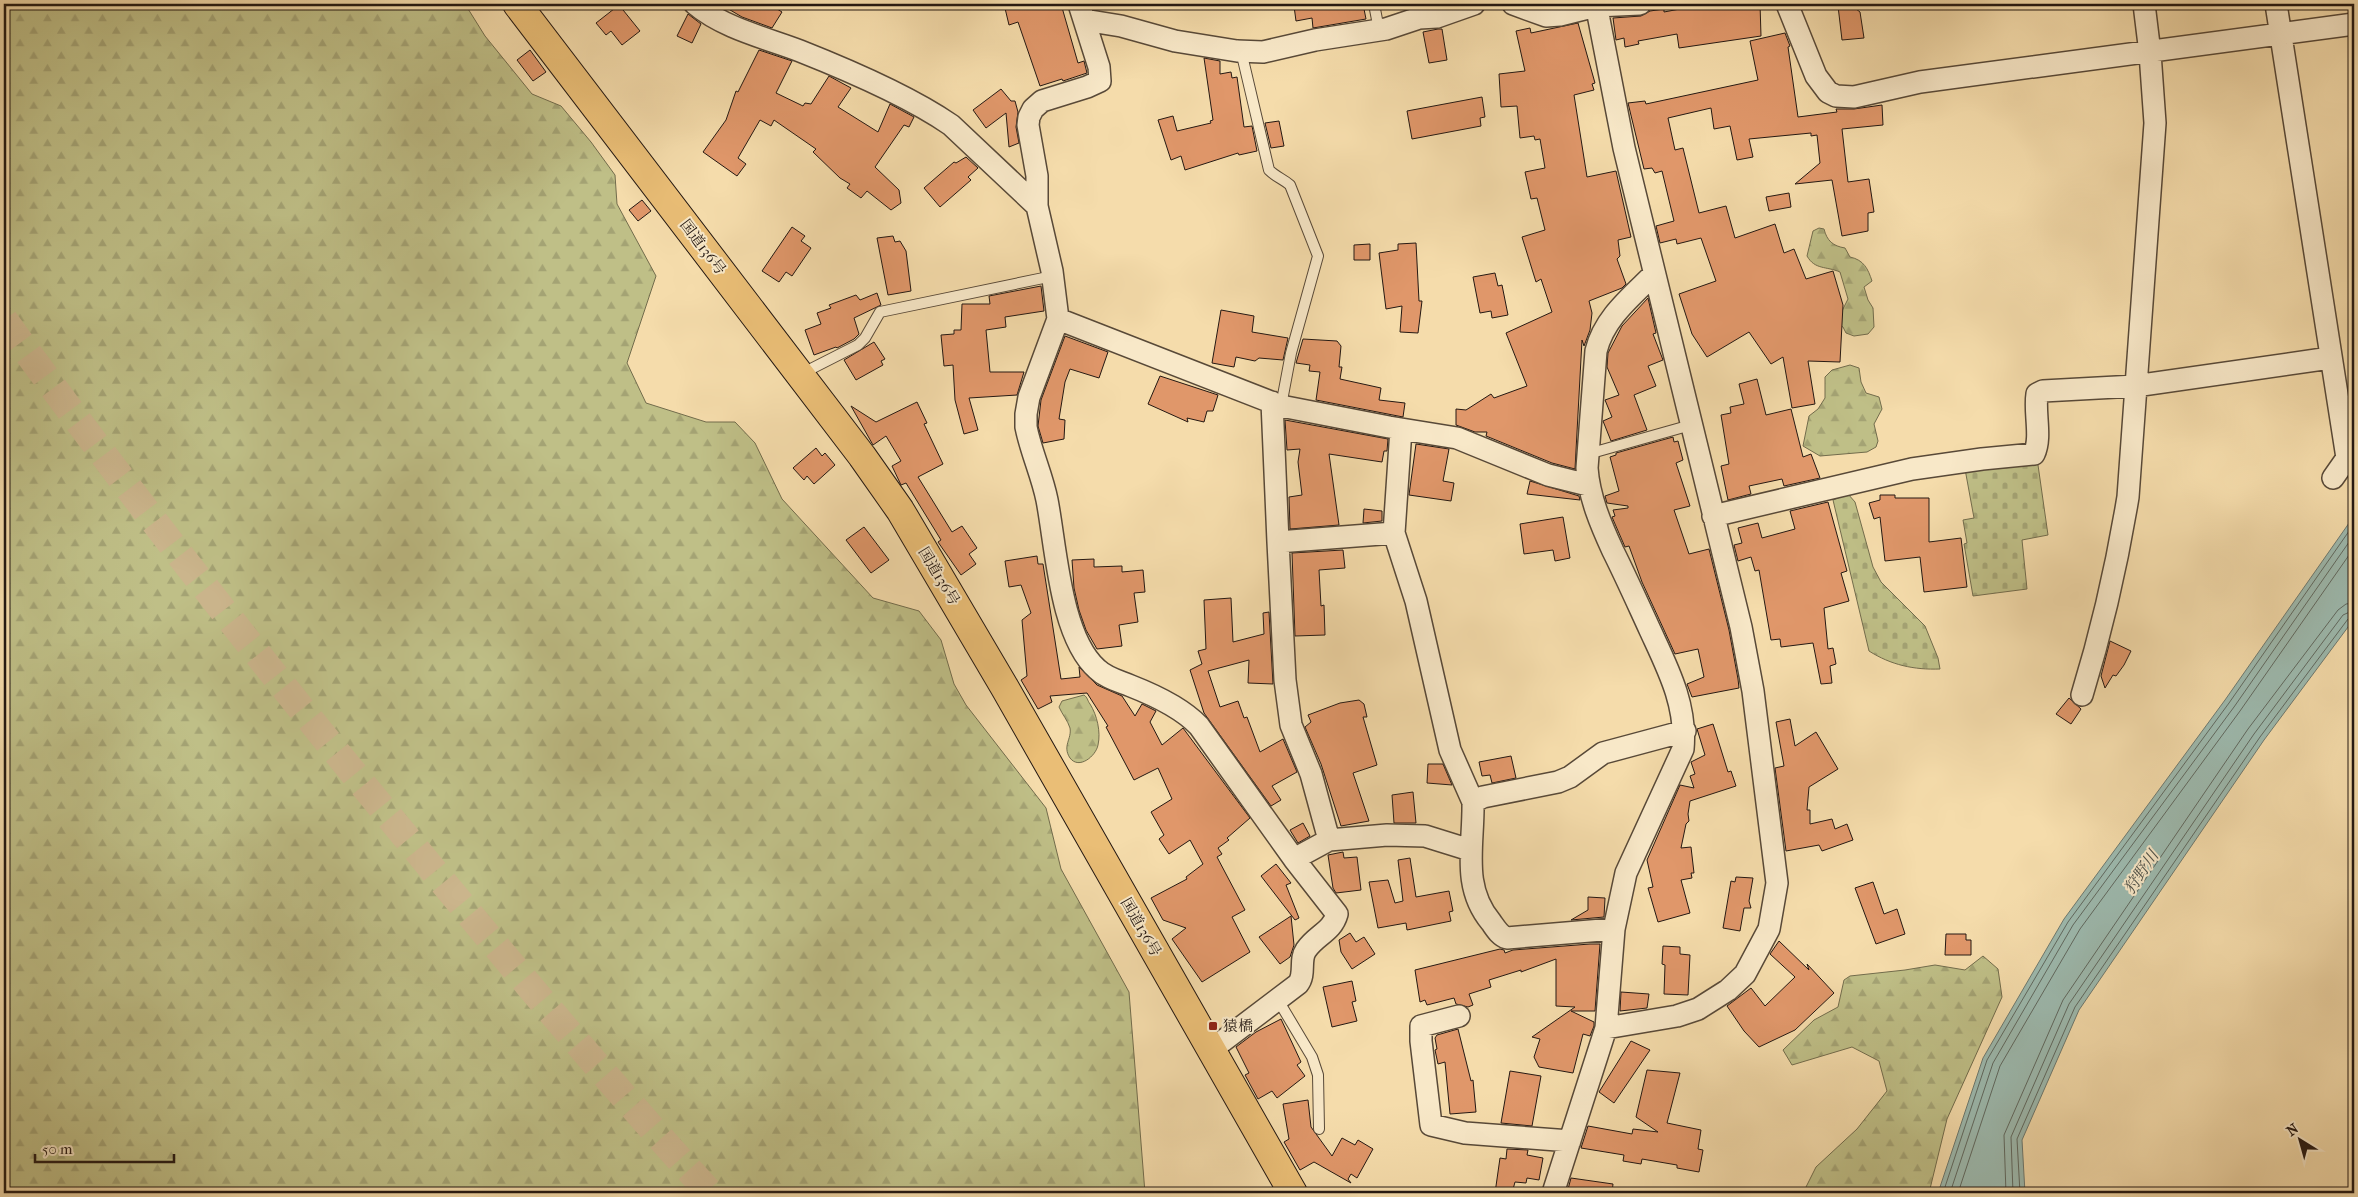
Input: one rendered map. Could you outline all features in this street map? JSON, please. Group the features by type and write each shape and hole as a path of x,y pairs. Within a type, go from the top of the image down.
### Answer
{"highway":[{"name":"国道136号","path":"516,4 800,374 900,510 1005,688 1292,1193"}],"street":[{"path":"695,4 715,17 834,64 935,114 951,125 1037,206"},
{"path":"1081,12 1121,26 1176,41 1242,51 1263,52 1315,40 1380,30 1419,18 1437,17 1474,4"},
{"path":"1513,4 1546,16 1560,15 1596,5 1640,4"},
{"path":"1787,4 1816,76 1828,92 1836,96 1854,97 1920,82 2150,53 2354,24"},
{"path":"2082,695 2098,644 2120,552 2128,497 2155,123 2144,4"},
{"path":"2276,4 2347,458 2333,478"},
{"path":"1596,5 1624,148 1741,627 1753,691 1778,883 1769,929 1758,954 1746,974 1728,990 1698,1009 1678,1016 1606,1028"},
{"path":"1081,12 1099,67 1100,81 1042,101 1033,109 1028,124 1037,176 1037,206 1053,276 1058,319 1029,397 1026,427 1047,498 1066,607 1080,643 1096,669 1107,677 1143,691 1190,717 1294,859 1337,914 1331,928 1307,949 1303,959 1301,980 1278,1000 1211,1050"},
{"path":"1553,1193 1606,1028 1614,929 1626,873 1678,764 1683,749 1685,731 1680,701 1669,670 1602,528 1588,485 1588,454 1596,351 1600,336 1615,314 1654,274"},
{"path":"1058,319 1276,404 1457,438 1548,475 1588,485"},
{"path":"1713,516 1912,468 2034,454 2037,448 2035,407 2037,394 2043,391 2135,386 2330,358"},
{"path":"1276,404 1278,542 1285,680 1291,726 1311,774 1328,840"},
{"path":"1401,429 1394,533 1416,601 1450,750 1473,802 1470,850 1473,890 1485,916 1502,936 1507,938 1614,929"},
{"path":"1278,542 1394,533"},
{"path":"1473,802 1483,797 1558,782 1570,777 1603,753 1685,731"},
{"path":"1294,859 1328,840 1387,835 1425,836 1470,850"},
{"path":"1459,1016 1421,1026 1431,1126 1465,1133 1570,1141"}],"lane":[{"path":"1374,4 1380,30"},
{"path":"1242,51 1269,170 1275,177 1285,180 1290,185 1318,256 1276,404"},
{"path":"800,374 858,345 865,338 880,312 1053,276"},
{"path":"1588,454 1691,425"},
{"path":"1278,1000 1312,1057 1318,1075 1319,1129"}],"green space":[{"path":"4,4 465,4 485,36 532,94 561,106 615,175 617,204 656,276 627,363 646,403 706,422 735,422 755,443 782,499 873,598 919,611 941,640 954,684 966,705 1046,808 1061,869 1129,992 1145,1193 4,1193"},
{"path":"1819,228 1824,229 1831,242 1845,248 1850,257 1859,260 1869,273 1872,281 1864,287 1873,308 1874,327 1868,334 1854,336 1846,333 1843,327 1836,323 1848,299 1840,272 1817,266 1807,256 1813,231"},
{"path":"1850,365 1859,368 1861,382 1866,393 1879,397 1882,409 1874,424 1878,441 1876,447 1867,452 1820,456 1803,446 1809,416 1818,409 1825,398 1825,377 1832,370"},
{"path":"2037,458 2048,535 2022,540 2027,589 1973,596 1964,544 1967,543 1963,520 1974,518 1965,469"},
{"path":"1848,494 1855,502 1873,567 1881,582 1925,626 1938,658 1940,669 1921,669 1903,666 1869,651 1833,500"},
{"path":"1084,695 1096,718 1099,740 1097,749 1091,757 1078,763 1070,758 1068,754 1067,746 1070,728 1059,707 1062,701"},
{"path":"1983,956 1998,969 2002,997 1947,1119 1929,1193 1803,1193 1816,1167 1857,1129 1887,1091 1879,1061 1852,1047 1792,1065 1783,1050 1814,1020 1838,1007 1844,980 1850,976 1935,965 1965,970"}],"water":[{"name":"狩野川","path":"2354,516 2354,619 2264,740 2079,1010 2022,1140 2025,1193 1938,1193 1983,1058 2064,919 2225,700"}],"building":[{"path":"720,4 769,4 782,12 772,28 742,17"},
{"path":"1004,4 1061,4 1078,63 1084,61 1087,73 1040,86 1018,22 1009,25"},
{"path":"1304,4 1363,4 1366,19 1313,28 1312,18 1296,21 1294,6"},
{"path":"1706,4 1760,4 1761,36 1679,48 1677,34 1638,41 1639,44 1625,47 1624,38 1616,40 1613,18 1641,16 1650,11 1664,9 1664,12"},
{"path":"619,5 640,31 622,45 611,31 606,35 596,23"},
{"path":"1851,5 1860,12 1864,38 1842,40 1838,6"},
{"path":"688,14 701,24 692,43 677,36"},
{"path":"1578,23 1595,83 1592,84 1594,90 1574,95 1587,177 1616,171 1631,237 1618,240 1620,256 1617,259 1626,284 1622,288 1589,301 1592,313 1590,330 1584,346 1582,340 1575,469 1552,463 1486,436 1487,432 1475,432 1456,425 1456,409 1466,410 1491,394 1494,398 1527,386 1506,333 1552,312 1541,279 1536,282 1522,237 1545,230 1537,198 1531,199 1525,172 1545,168 1540,139 1535,140 1534,136 1520,138 1517,106 1501,107 1499,74 1525,71 1516,31 1530,28 1531,33"},
{"path":"1442,29 1447,60 1429,63 1423,32"},
{"path":"1785,33 1790,46 1788,47 1798,117 1837,112 1836,109 1854,109 1882,105 1883,125 1842,129 1848,182 1869,179 1874,212 1868,213 1868,231 1842,236 1832,180 1795,184 1820,163 1817,135 1811,136 1811,133 1749,139 1753,157 1737,160 1730,126 1714,129 1711,108 1668,118 1675,150 1683,148 1699,213 1726,206 1735,238 1775,224 1784,253 1794,249 1806,279 1833,271 1843,305 1840,362 1808,361 1815,404 1792,408 1783,357 1771,364 1749,332 1707,357 1692,334 1679,294 1716,281 1701,238 1677,244 1676,239 1660,243 1656,226 1674,221 1662,171 1655,173 1652,168 1644,169 1628,103 1645,101 1646,104 1758,80 1750,41"},
{"path":"530,50 546,72 533,81 517,60"},
{"path":"759,50 792,61 776,93 803,106 805,103 811,104 829,76 851,88 838,107 878,132 890,104 914,117 909,127 904,125 875,167 899,190 901,203 891,210 867,191 861,198 847,188 850,184 840,178 813,152 816,149 774,120 771,126 760,120 738,158 746,164 737,176 703,152 726,120 736,91 738,92"},
{"path":"1204,58 1220,61 1220,74 1231,72 1232,78 1237,77 1244,127 1252,126 1257,151 1239,155 1238,153 1185,170 1181,156 1171,160 1158,120 1173,116 1177,131 1211,123 1210,121 1213,120"},
{"path":"1001,89 1011,101 1015,101 1018,112 1016,127 1019,143 1009,147 1006,113 986,128 973,110"},
{"path":"1482,97 1485,117 1480,118 1481,126 1412,139 1407,111"},
{"path":"1279,121 1284,146 1271,148 1265,123"},
{"path":"966,157 978,168 968,177 971,180 940,207 924,188 954,162 956,163"},
{"path":"1789,193 1791,207 1769,211 1766,197"},
{"path":"642,200 651,211 638,221 629,210"},
{"path":"792,227 805,236 801,241 811,248 792,276 786,272 779,282 762,271"},
{"path":"893,236 895,242 900,241 906,251 911,291 888,295 877,238"},
{"path":"1416,243 1419,301 1422,301 1418,333 1400,332 1402,306 1386,309 1379,253 1398,250 1398,244"},
{"path":"1370,244 1370,260 1354,260 1354,245"},
{"path":"1495,273 1498,286 1502,285 1508,315 1492,318 1491,311 1480,313 1473,277"},
{"path":"1041,286 1044,311 1005,317 1006,327 986,330 990,372 1024,372 1017,395 969,398 978,430 964,434 955,400 953,365 944,366 941,335 954,334 954,330 961,330 962,304 990,304 989,296"},
{"path":"877,293 881,305 854,318 859,334 854,339 837,348 814,355 805,330 821,324 817,313 831,308 829,305 856,295 860,300"},
{"path":"1648,298 1656,333 1653,334 1663,360 1648,366 1656,386 1634,395 1647,430 1611,441 1603,421 1612,417 1605,400 1619,395 1607,367 1608,353 1622,326"},
{"path":"1221,310 1254,316 1252,332 1288,338 1283,360 1259,358 1255,361 1236,357 1234,367 1212,363"},
{"path":"1065,336 1108,352 1099,378 1070,369 1065,382 1059,419 1065,420 1064,439 1043,443 1038,426 1041,400"},
{"path":"1303,339 1337,341 1341,346 1339,367 1342,367 1340,379 1381,388 1379,400 1405,403 1403,417 1316,400 1320,372 1309,371 1310,365 1296,363"},
{"path":"874,342 885,359 881,361 883,365 856,380 844,360"},
{"path":"1160,376 1218,395 1213,411 1207,411 1204,422 1187,418 1188,422 1148,404"},
{"path":"1757,379 1766,415 1791,409 1803,457 1811,454 1820,478 1784,486 1782,479 1749,486 1751,494 1728,500 1721,466 1729,464 1721,415 1731,413 1730,407 1744,404 1739,384"},
{"path":"917,402 927,423 924,424 943,464 918,477 952,532 962,526 977,548 969,554 976,564 961,575 938,542 941,540 906,483 901,485 892,466 901,461 886,436 873,445 851,406 876,422"},
{"path":"1285,420 1388,439 1387,451 1384,451 1382,462 1329,454 1339,525 1290,529 1289,497 1302,495 1298,462 1300,449 1287,450"},
{"path":"1673,437 1674,442 1678,441 1683,460 1676,463 1690,506 1674,510 1689,554 1709,549 1729,630 1739,688 1692,697 1687,684 1704,677 1698,649 1675,654 1642,582 1629,546 1625,547 1612,517 1615,516 1613,510 1628,508 1628,506 1607,503 1605,496 1619,491 1610,457 1616,455 1616,453"},
{"path":"1416,444 1449,449 1443,481 1454,483 1451,501 1409,495"},
{"path":"816,448 822,456 825,453 835,465 814,484 807,476 804,480 793,468"},
{"path":"1530,481 1579,496 1580,500 1527,494"},
{"path":"1880,495 1895,495 1895,498 1929,498 1929,542 1961,538 1967,587 1924,592 1920,557 1885,561 1880,517 1874,519 1869,503 1880,500"},
{"path":"1828,502 1847,571 1841,573 1849,601 1824,608 1828,649 1833,648 1836,664 1830,666 1832,683 1821,684 1813,643 1781,647 1780,639 1771,640 1759,570 1755,571 1751,557 1738,561 1734,545 1742,543 1738,528 1758,523 1762,538 1795,529 1790,511"},
{"path":"1364,509 1382,511 1382,521 1363,523"},
{"path":"1563,517 1570,558 1555,561 1553,550 1524,554 1520,524"},
{"path":"864,527 889,560 871,573 846,540"},
{"path":"1343,550 1345,568 1319,570 1321,606 1324,605 1325,635 1295,636 1292,553"},
{"path":"1037,556 1038,564 1043,564 1061,679 1080,677 1079,667 1097,685 1122,696 1135,716 1142,704 1156,711 1150,722 1162,745 1183,728 1250,818 1227,838 1229,840 1218,848 1222,854 1217,857 1245,910 1232,917 1250,952 1202,982 1172,939 1186,928 1163,920 1151,898 1187,879 1186,877 1203,864 1190,840 1169,854 1159,839 1164,835 1151,812 1172,799 1158,768 1134,780 1106,727 1108,726 1087,693 1050,696 1052,702 1038,709 1021,680 1027,676 1022,620 1031,613 1021,585 1009,587 1005,561"},
{"path":"1094,559 1094,567 1122,566 1122,572 1143,570 1145,592 1134,593 1138,622 1119,625 1122,646 1097,649 1086,630 1079,610 1074,588 1072,560"},
{"path":"1231,598 1233,642 1264,634 1263,613 1269,612 1273,684 1248,683 1249,660 1208,671 1220,707 1238,701 1244,718 1247,717 1260,752 1283,739 1297,772 1272,786 1281,800 1271,806 1204,713 1190,670 1202,664 1198,651 1206,649 1204,600"},
{"path":"2110,641 2131,651 2124,665 2116,676 2113,675 2105,688 2101,676"},
{"path":"2069,698 2081,709 2071,724 2056,714"},
{"path":"1359,700 1364,704 1367,717 1363,717 1377,765 1353,773 1369,821 1341,826 1321,764 1305,727 1311,722 1308,715 1340,703"},
{"path":"1790,719 1795,746 1816,732 1838,769 1809,787 1807,810 1810,810 1810,824 1832,819 1835,829 1847,824 1853,840 1822,851 1819,845 1786,851 1775,768 1784,766 1776,722"},
{"path":"1713,724 1728,772 1731,771 1736,786 1690,801 1689,821 1686,824 1681,848 1691,847 1694,873 1691,873 1692,878 1681,880 1690,913 1658,922 1648,888 1653,887 1647,860 1680,785 1694,788 1690,776 1695,774 1691,762 1705,755 1697,729"},
{"path":"1511,756 1516,778 1492,783 1490,775 1482,776 1479,762"},
{"path":"1428,764 1443,764 1452,785 1427,783"},
{"path":"1413,792 1416,823 1394,823 1392,795"},
{"path":"1303,823 1310,836 1298,843 1290,830"},
{"path":"1343,852 1344,858 1357,857 1361,890 1336,893 1333,888 1328,855"},
{"path":"1410,858 1416,897 1449,891 1453,911 1449,912 1451,921 1407,930 1406,923 1378,928 1369,882 1388,880 1395,903 1403,901 1398,860"},
{"path":"1276,864 1291,883 1286,885 1299,918 1295,920 1261,876"},
{"path":"1736,877 1753,878 1749,901 1751,908 1744,908 1740,931 1723,928 1731,881 1735,882"},
{"path":"1873,882 1884,914 1897,909 1905,934 1876,944 1855,888"},
{"path":"1588,897 1605,898 1604,917 1571,920 1588,910"},
{"path":"1291,916 1294,945 1290,957 1280,964 1259,937"},
{"path":"1350,933 1356,942 1364,937 1375,954 1352,969 1341,952 1339,940"},
{"path":"1946,934 1966,934 1966,940 1971,940 1971,955 1945,955"},
{"path":"1779,941 1809,970 1807,964 1834,993 1795,1030 1759,1047 1744,1031 1727,1006 1751,988 1765,1006 1795,977 1770,954"},
{"path":"1600,944 1595,1011 1571,1011 1594,1022 1594,1026 1590,1036 1583,1034 1573,1073 1539,1067 1534,1057 1540,1039 1532,1037 1575,1007 1556,1006 1556,959 1521,972 1521,970 1489,980 1491,987 1469,994 1473,1005 1468,1007 1456,1004 1454,998 1427,1005 1425,1000 1420,1002 1415,970 1500,949 1504,950 1505,953 1513,950"},
{"path":"1663,946 1680,947 1680,954 1690,955 1688,995 1664,994 1665,965 1662,964"},
{"path":"1352,981 1356,1001 1352,1002 1357,1021 1332,1027 1323,987"},
{"path":"1621,992 1649,994 1647,1008 1620,1011"},
{"path":"1281,1019 1301,1062 1297,1065 1305,1076 1277,1098 1272,1091 1258,1099 1245,1075 1249,1073 1236,1047 1256,1032"},
{"path":"1458,1029 1471,1081 1473,1080 1476,1112 1450,1114 1445,1062 1438,1064 1435,1038 1437,1035"},
{"path":"1631,1041 1650,1050 1614,1103 1599,1092"},
{"path":"1647,1070 1680,1073 1667,1123 1701,1130 1698,1149 1703,1150 1699,1172 1677,1168 1677,1165 1642,1159 1641,1164 1623,1161 1624,1155 1581,1148 1588,1126 1632,1134 1633,1129 1658,1132 1636,1117"},
{"path":"1510,1071 1541,1076 1532,1126 1501,1123"},
{"path":"1308,1100 1311,1127 1332,1156 1342,1138 1355,1145 1358,1140 1373,1149 1357,1178 1351,1174 1348,1179 1351,1183 1314,1162 1300,1170 1284,1142 1289,1139 1283,1104"},
{"path":"1507,1149 1528,1150 1527,1155 1543,1158 1539,1180 1527,1178 1526,1183 1515,1182 1512,1193 1495,1193 1500,1158 1506,1159"},
{"path":"1571,1178 1613,1184 1612,1193 1567,1193"}],"tunnel":[{"path":"4,320 151,517 303,710 556,1017 710,1193"}],"place":[{"name":"猿橋","path":"1213,1026"}]}
